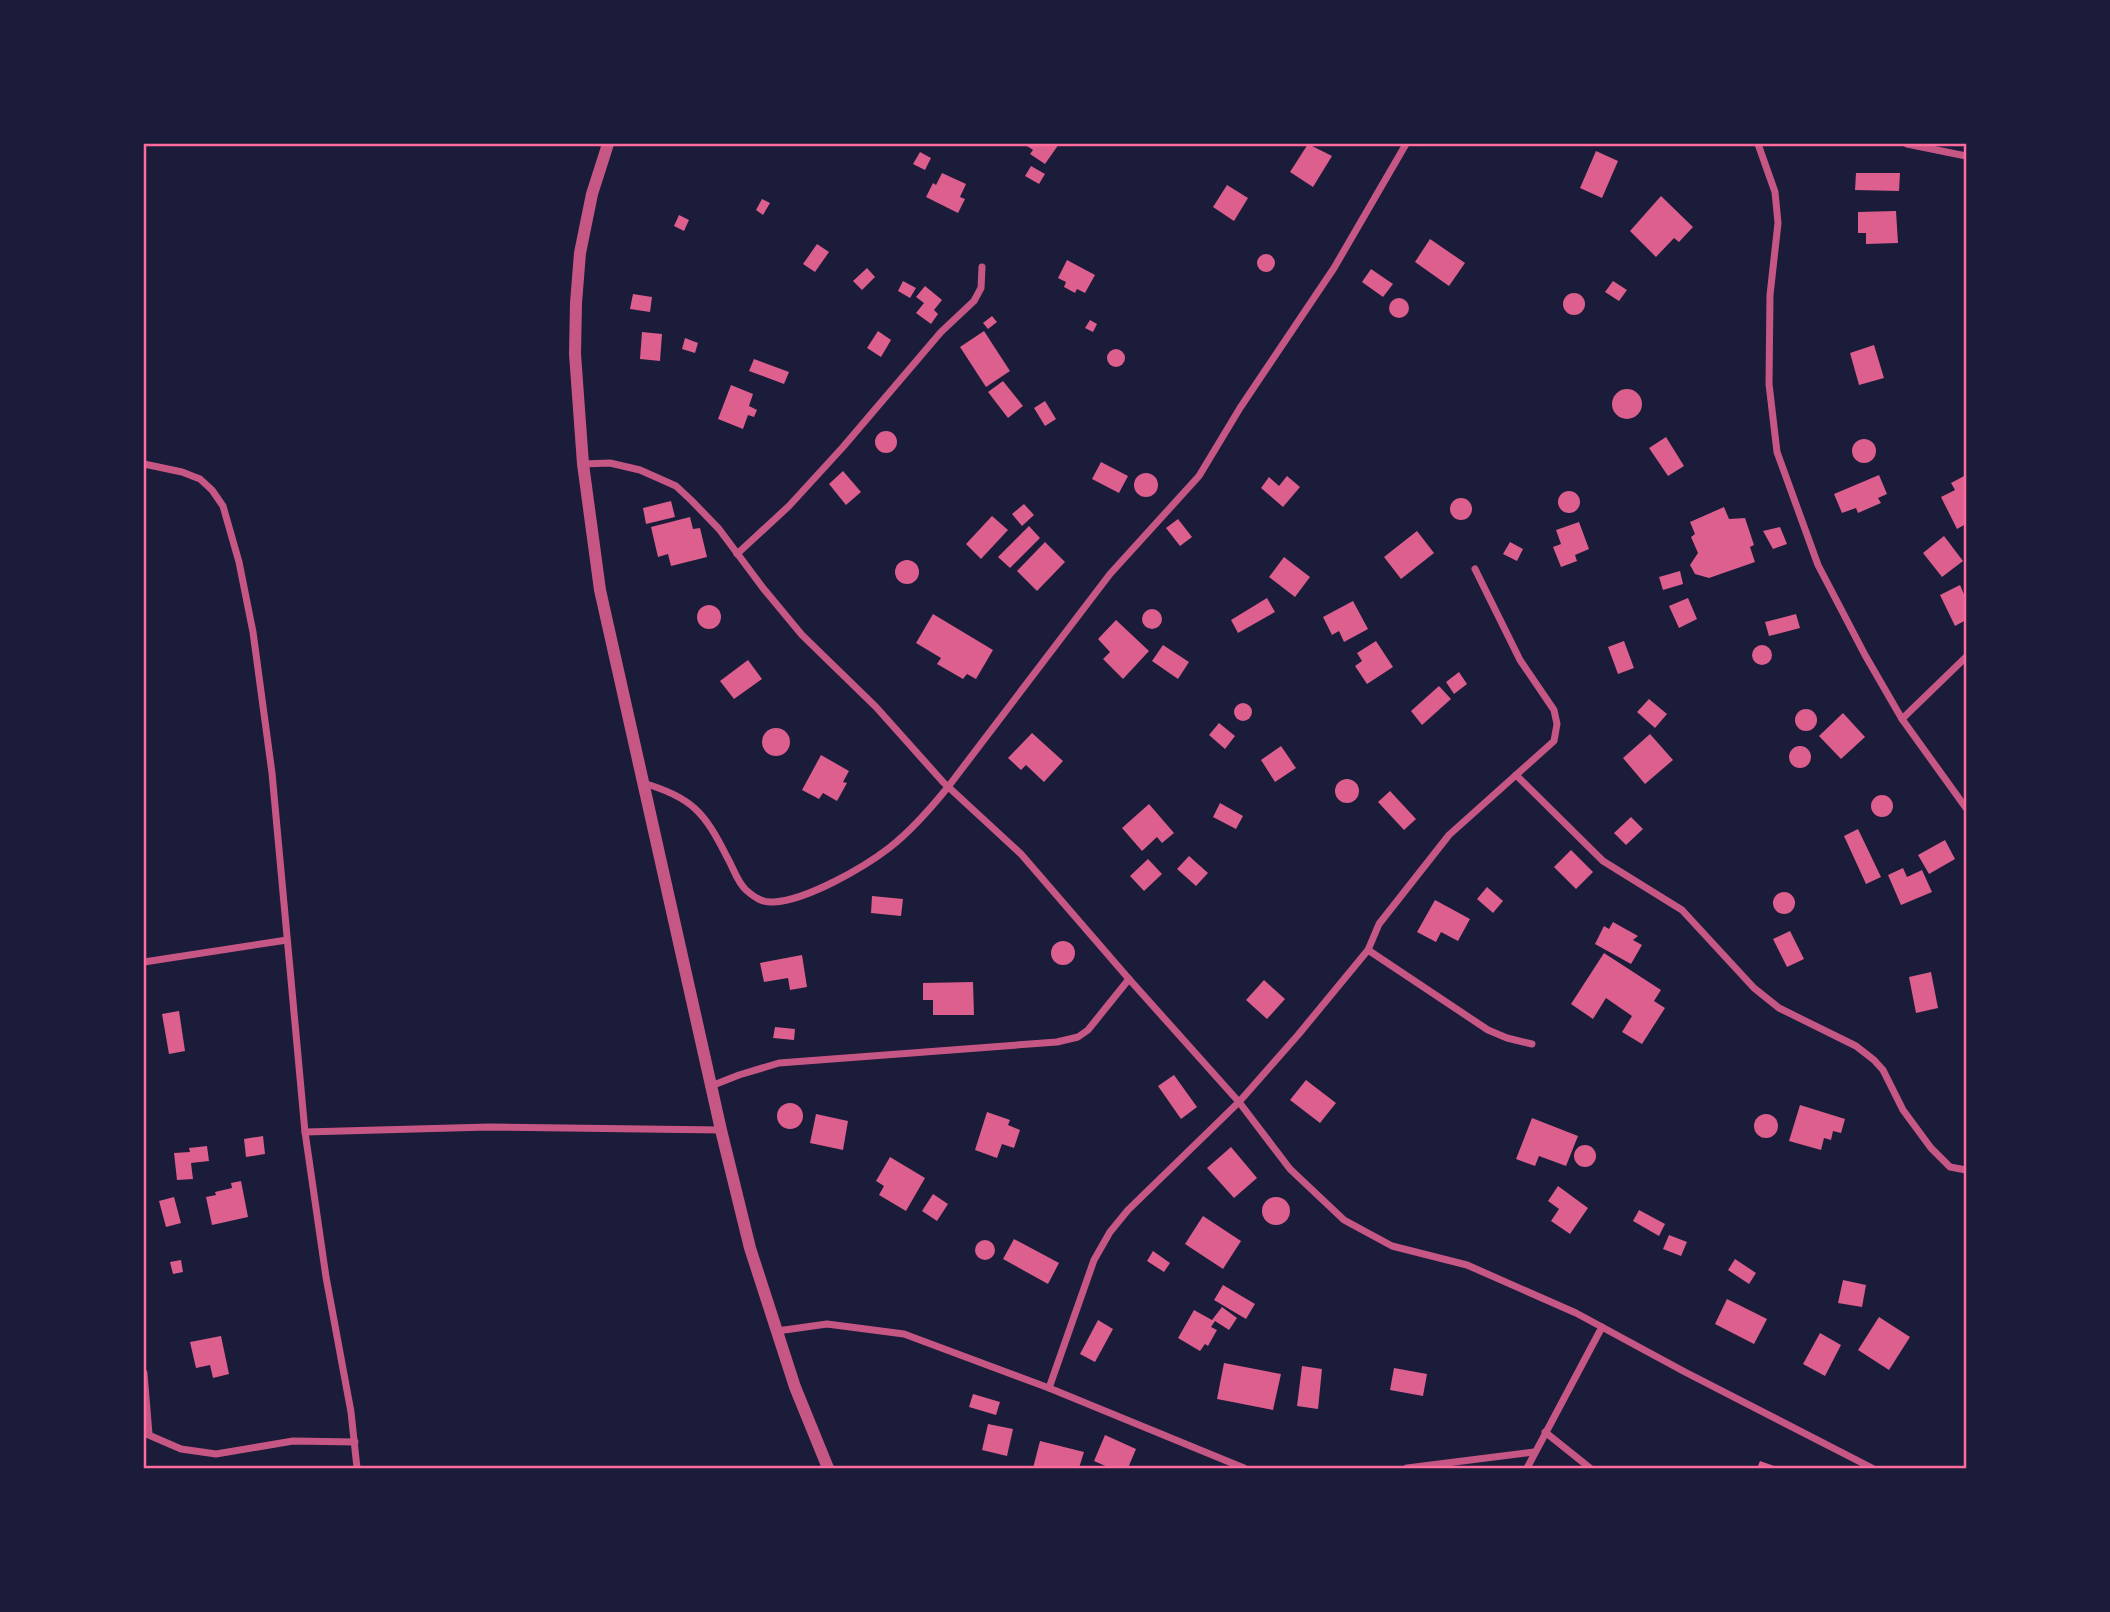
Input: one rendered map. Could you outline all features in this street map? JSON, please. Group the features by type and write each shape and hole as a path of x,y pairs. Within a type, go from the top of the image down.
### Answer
{"street":[{"path":"608,144 592,194 580,253 575,354 583,464 600,590 750,1248 795,1387 828,1468"},
{"path":"643,783 670,791 692,805 711,825 743,887 760,900 774,902 841,879 890,848 931,808 1110,574 1199,476 1240,408 1334,268 1406,144"},
{"path":"1758,144 1775,192 1778,223 1770,295 1769,384 1777,452 1818,565 1865,655 1902,719 1966,808"},
{"path":"1907,144 1966,156"},
{"path":"737,554 789,506 941,332 974,301 981,288 982,267"},
{"path":"583,464 610,463 640,470 676,486 719,529 802,635 876,707 948,787 1021,854 1239,1102 1290,1169 1344,1220 1392,1246 1467,1265 1576,1313 1872,1468"},
{"path":"144,464 182,472 200,479 212,490 223,506 239,562 253,632 272,773 305,1132 357,1468"},
{"path":"1049,1388 1094,1260 1110,1231 1128,1210 1239,1102 1368,950 1379,924 1449,835 1554,741 1557,724 1554,710 1520,660 1475,569"},
{"path":"1902,719 1966,657"},
{"path":"1516,775 1603,861 1682,911 1754,988 1779,1008 1856,1046 1874,1060 1883,1070 1903,1110 1931,1148 1950,1167 1966,1170"},
{"path":"144,962 287,940"},
{"path":"1368,950 1488,1030 1532,1044"},
{"path":"711,1086 779,1063 1057,1042 1078,1037 1088,1031 1129,979"},
{"path":"305,1132 489,1127 721,1130"},
{"path":"778,1331 827,1324 904,1334 1049,1388 1244,1468"},
{"path":"1527,1468 1602,1327"},
{"path":"144,1373 146,1434 181,1448 216,1454 284,1442 355,1442"},
{"path":"1545,1432 1590,1468"},
{"path":"1407,1468 1534,1452"}],"building":[{"path":"1024,144 1059,144 1045,164 1030,154 1033,150"},
{"path":"1308,144 1332,156 1313,187 1290,172"},
{"path":"1596,151 1618,161 1602,198 1580,188"},
{"path":"920,152 931,158 925,170 913,164"},
{"path":"1031,166 1045,174 1039,184 1025,176"},
{"path":"942,173 966,184 960,197 965,199 958,213 926,197"},
{"path":"1856,173 1900,173 1899,191 1855,190"},
{"path":"1227,185 1248,198 1234,221 1213,207"},
{"path":"1661,196 1693,227 1679,242 1674,238 1656,257 1630,231"},
{"path":"762,199 770,203 763,215 756,210"},
{"path":"1896,211 1898,243 1866,244 1866,233 1858,233 1858,212"},
{"path":"679,215 689,220 684,231 674,226"},
{"path":"1430,239 1465,263 1449,286 1415,262"},
{"path":"817,244 829,252 815,272 803,264"},
{"path":"1266,254 1272,257 1275,263 1272,269 1266,272 1260,269 1257,263 1260,257"},
{"path":"1067,260 1095,275 1085,293 1077,289 1075,293 1064,287 1066,282 1058,278"},
{"path":"867,268 875,277 862,290 853,281"},
{"path":"1371,269 1393,284 1383,297 1362,282"},
{"path":"903,281 916,288 910,298 898,291"},
{"path":"1613,281 1627,290 1619,301 1605,292"},
{"path":"925,286 942,300 934,310 938,314 931,324 916,313 924,303 916,297"},
{"path":"1570,293 1578,293 1585,300 1585,308 1578,315 1570,315 1563,308 1563,300"},
{"path":"633,294 652,297 650,312 630,309"},
{"path":"1399,298 1406,301 1409,308 1406,315 1399,318 1392,315 1389,308 1392,301"},
{"path":"992,316 997,322 988,329 983,323"},
{"path":"1090,320 1097,324 1093,332 1085,328"},
{"path":"878,331 891,340 881,357 867,348"},
{"path":"984,331 1010,371 986,387 960,347"},
{"path":"642,332 662,334 660,361 640,359"},
{"path":"685,338 698,343 695,353 682,349"},
{"path":"1874,345 1884,378 1859,385 1850,353"},
{"path":"1116,349 1122,352 1125,358 1122,364 1116,367 1110,364 1107,358 1110,352"},
{"path":"754,359 789,372 784,384 749,371"},
{"path":"1003,381 1023,406 1008,418 988,392"},
{"path":"731,385 753,394 749,406 757,410 754,417 748,415 743,429 718,419"},
{"path":"1627,389 1638,393 1642,404 1638,415 1627,419 1616,415 1612,404 1616,393"},
{"path":"1045,401 1056,419 1045,426 1034,408"},
{"path":"886,431 894,434 897,442 894,450 886,453 878,450 875,442 878,434"},
{"path":"1666,437 1684,466 1668,476 1649,448"},
{"path":"1864,439 1872,443 1876,451 1872,459 1864,463 1856,459 1852,451 1856,443"},
{"path":"1101,462 1128,476 1119,493 1092,479"},
{"path":"843,471 861,492 846,505 829,484"},
{"path":"1146,473 1154,477 1158,485 1154,493 1146,497 1138,493 1134,485 1138,477"},
{"path":"1879,475 1887,494 1878,498 1881,503 1858,513 1856,508 1842,513 1834,494"},
{"path":"1966,475 1966,524 1957,529 1941,497 1955,490 1951,483"},
{"path":"1287,476 1300,487 1283,507 1261,488 1269,477 1279,486"},
{"path":"1569,491 1577,494 1580,502 1577,510 1569,513 1561,510 1558,502 1561,494"},
{"path":"1461,498 1469,501 1472,509 1469,517 1461,520 1453,517 1450,509 1453,501"},
{"path":"671,501 675,517 646,524 643,508"},
{"path":"1024,504 1034,515 1022,526 1012,514"},
{"path":"1724,507 1729,519 1745,518 1754,545 1750,547 1755,562 1709,578 1695,574 1690,565 1698,553 1691,537 1695,534 1690,522"},
{"path":"992,516 1008,530 981,559 966,544"},
{"path":"690,517 693,529 700,528 707,557 671,566 668,554 658,557 651,527"},
{"path":"1178,519 1192,537 1180,546 1166,528"},
{"path":"1579,522 1589,549 1575,555 1577,561 1561,567 1553,547 1561,544 1556,530"},
{"path":"1029,526 1040,538 1010,568 998,557"},
{"path":"1780,527 1787,544 1773,549 1763,531"},
{"path":"1417,531 1434,553 1401,579 1384,557"},
{"path":"1944,536 1963,561 1942,577 1923,553"},
{"path":"1045,542 1065,562 1037,591 1017,571"},
{"path":"1510,542 1523,549 1517,561 1503,554"},
{"path":"1284,557 1310,577 1295,597 1269,577"},
{"path":"907,560 916,563 919,572 916,581 907,584 898,581 895,572 898,563"},
{"path":"1680,571 1683,584 1663,590 1659,577"},
{"path":"1960,585 1966,599 1966,620 1955,626 1940,595"},
{"path":"1267,598 1275,612 1238,633 1231,620"},
{"path":"1688,598 1697,619 1679,628 1669,606"},
{"path":"1353,601 1368,629 1344,642 1339,631 1332,635 1323,617"},
{"path":"709,605 718,608 721,617 718,626 709,629 700,626 697,617 700,608"},
{"path":"1152,609 1159,612 1162,619 1159,626 1152,629 1145,626 1142,619 1145,612"},
{"path":"933,614 993,650 976,679 967,674 963,679 937,664 941,658 916,643"},
{"path":"1796,614 1800,628 1769,636 1765,622"},
{"path":"1116,620 1149,651 1123,679 1103,659 1110,652 1098,639"},
{"path":"1376,641 1393,667 1367,684 1355,666 1362,661 1357,653"},
{"path":"1624,641 1634,668 1618,674 1608,647"},
{"path":"1163,645 1189,662 1178,679 1152,661"},
{"path":"1762,645 1769,648 1772,655 1769,662 1762,665 1755,662 1752,655 1755,648"},
{"path":"748,660 762,679 734,699 720,681"},
{"path":"1459,672 1467,684 1454,694 1446,682"},
{"path":"1439,686 1451,699 1422,725 1411,711"},
{"path":"1649,699 1667,714 1655,728 1637,712"},
{"path":"1239,703 1247,703 1252,712 1250,719 1239,721 1234,716 1234,708"},
{"path":"1806,709 1814,712 1817,720 1814,728 1806,731 1798,728 1795,720 1798,712"},
{"path":"1843,713 1865,737 1841,759 1819,736"},
{"path":"1219,723 1235,736 1225,749 1209,735"},
{"path":"776,728 786,732 790,742 786,752 776,756 766,752 762,742 766,732"},
{"path":"1032,733 1063,761 1044,782 1026,765 1021,770 1008,758"},
{"path":"1650,734 1673,760 1645,784 1623,758"},
{"path":"1281,746 1296,768 1275,782 1261,760"},
{"path":"1800,746 1808,749 1811,757 1808,765 1800,768 1792,765 1789,757 1792,749"},
{"path":"821,755 849,771 843,782 847,783 837,801 823,793 819,799 802,790"},
{"path":"1347,779 1355,783 1359,791 1355,799 1347,803 1339,799 1335,791 1339,783"},
{"path":"1390,791 1416,819 1404,830 1378,802"},
{"path":"1882,795 1890,798 1893,806 1890,814 1882,817 1874,814 1871,806 1874,798"},
{"path":"1220,803 1243,816 1236,829 1213,817"},
{"path":"1149,804 1174,833 1162,843 1157,837 1142,851 1122,828"},
{"path":"1631,817 1643,829 1626,845 1614,833"},
{"path":"1858,829 1881,877 1866,884 1844,836"},
{"path":"1945,840 1955,859 1929,874 1918,855"},
{"path":"1571,850 1593,872 1576,889 1554,867"},
{"path":"1189,856 1208,873 1196,886 1177,869"},
{"path":"1148,859 1162,874 1144,891 1130,876"},
{"path":"1903,868 1907,877 1922,870 1932,892 1901,905 1888,875"},
{"path":"1487,887 1503,901 1493,913 1477,899"},
{"path":"1784,892 1792,895 1795,903 1792,911 1784,914 1776,911 1773,903 1776,895"},
{"path":"872,896 903,899 901,916 871,913"},
{"path":"1435,900 1470,919 1458,941 1441,932 1436,942 1417,932"},
{"path":"1613,922 1638,936 1633,940 1642,945 1631,964 1595,944 1604,926 1609,929"},
{"path":"1790,931 1804,959 1787,967 1773,939"},
{"path":"1063,941 1071,945 1075,953 1071,961 1063,965 1055,961 1051,953 1055,945"},
{"path":"1604,953 1661,990 1654,1001 1665,1008 1642,1044 1622,1032 1632,1016 1606,998 1593,1019 1571,1004"},
{"path":"802,955 807,987 790,990 788,978 764,982 760,963"},
{"path":"1931,972 1938,1008 1916,1013 1909,977"},
{"path":"1264,980 1285,999 1267,1019 1246,1000"},
{"path":"973,982 974,1015 933,1015 933,1000 923,1000 923,983"},
{"path":"179,1011 185,1051 169,1054 162,1014"},
{"path":"775,1027 795,1029 794,1040 773,1038"},
{"path":"1174,1075 1197,1107 1181,1119 1158,1086"},
{"path":"1306,1080 1336,1103 1320,1123 1290,1100"},
{"path":"790,1103 799,1107 803,1116 799,1125 790,1129 781,1125 777,1116 781,1107"},
{"path":"1800,1105 1845,1119 1841,1133 1833,1131 1831,1140 1824,1138 1821,1150 1789,1141"},
{"path":"987,1112 1010,1120 1008,1125 1020,1130 1014,1148 1002,1144 997,1158 975,1150"},
{"path":"816,1114 848,1121 843,1150 810,1143"},
{"path":"1766,1114 1777,1121 1778,1126 1771,1137 1766,1138 1755,1131 1754,1126 1761,1115"},
{"path":"1532,1118 1578,1136 1566,1166 1539,1156 1535,1166 1516,1159"},
{"path":"263,1136 265,1154 246,1157 244,1139"},
{"path":"1585,1145 1593,1148 1596,1156 1593,1164 1585,1167 1577,1164 1574,1156 1577,1148"},
{"path":"207,1146 209,1161 191,1163 193,1179 177,1180 174,1153 190,1152 189,1148"},
{"path":"1231,1147 1257,1178 1234,1198 1207,1168"},
{"path":"890,1157 925,1178 906,1211 879,1195 884,1186 876,1181"},
{"path":"241,1181 248,1217 212,1225 206,1197 232,1188 231,1183"},
{"path":"1558,1186 1588,1208 1570,1234 1551,1221 1559,1209 1548,1201"},
{"path":"933,1194 948,1204 937,1221 922,1211"},
{"path":"174,1197 181,1223 166,1227 159,1201"},
{"path":"1276,1197 1286,1201 1290,1211 1286,1221 1276,1225 1266,1221 1262,1211 1266,1201"},
{"path":"1639,1210 1665,1224 1659,1236 1633,1221"},
{"path":"1203,1216 1241,1241 1223,1269 1185,1244"},
{"path":"1669,1235 1687,1242 1681,1256 1663,1249"},
{"path":"1014,1239 1059,1263 1048,1284 1003,1259"},
{"path":"985,1240 992,1243 995,1250 992,1257 985,1260 978,1257 975,1250 978,1243"},
{"path":"1153,1251 1170,1263 1164,1272 1147,1261"},
{"path":"1735,1259 1756,1273 1749,1284 1728,1270"},
{"path":"181,1260 183,1272 173,1274 170,1262"},
{"path":"1843,1280 1866,1285 1862,1307 1838,1303"},
{"path":"1223,1285 1255,1304 1246,1319 1214,1300"},
{"path":"1727,1299 1767,1319 1754,1344 1715,1324"},
{"path":"1222,1307 1237,1318 1229,1330 1215,1321 1211,1327 1217,1330 1208,1346 1205,1344 1200,1351 1178,1338 1194,1310 1212,1320"},
{"path":"1879,1317 1910,1337 1889,1370 1858,1350"},
{"path":"1098,1320 1113,1329 1095,1362 1080,1354"},
{"path":"1820,1333 1841,1345 1825,1376 1803,1364"},
{"path":"221,1336 229,1374 213,1378 210,1365 196,1368 190,1342"},
{"path":"1224,1363 1281,1374 1273,1410 1217,1399"},
{"path":"1302,1366 1322,1369 1318,1409 1297,1406"},
{"path":"1394,1368 1427,1374 1423,1396 1390,1390"},
{"path":"973,1394 1000,1402 996,1415 969,1407"},
{"path":"988,1424 1013,1429 1007,1456 982,1450"},
{"path":"1105,1435 1136,1449 1128,1468 1110,1468 1094,1461"},
{"path":"1040,1441 1084,1452 1079,1468 1033,1468"},
{"path":"1760,1461 1780,1468 1757,1468"}]}
